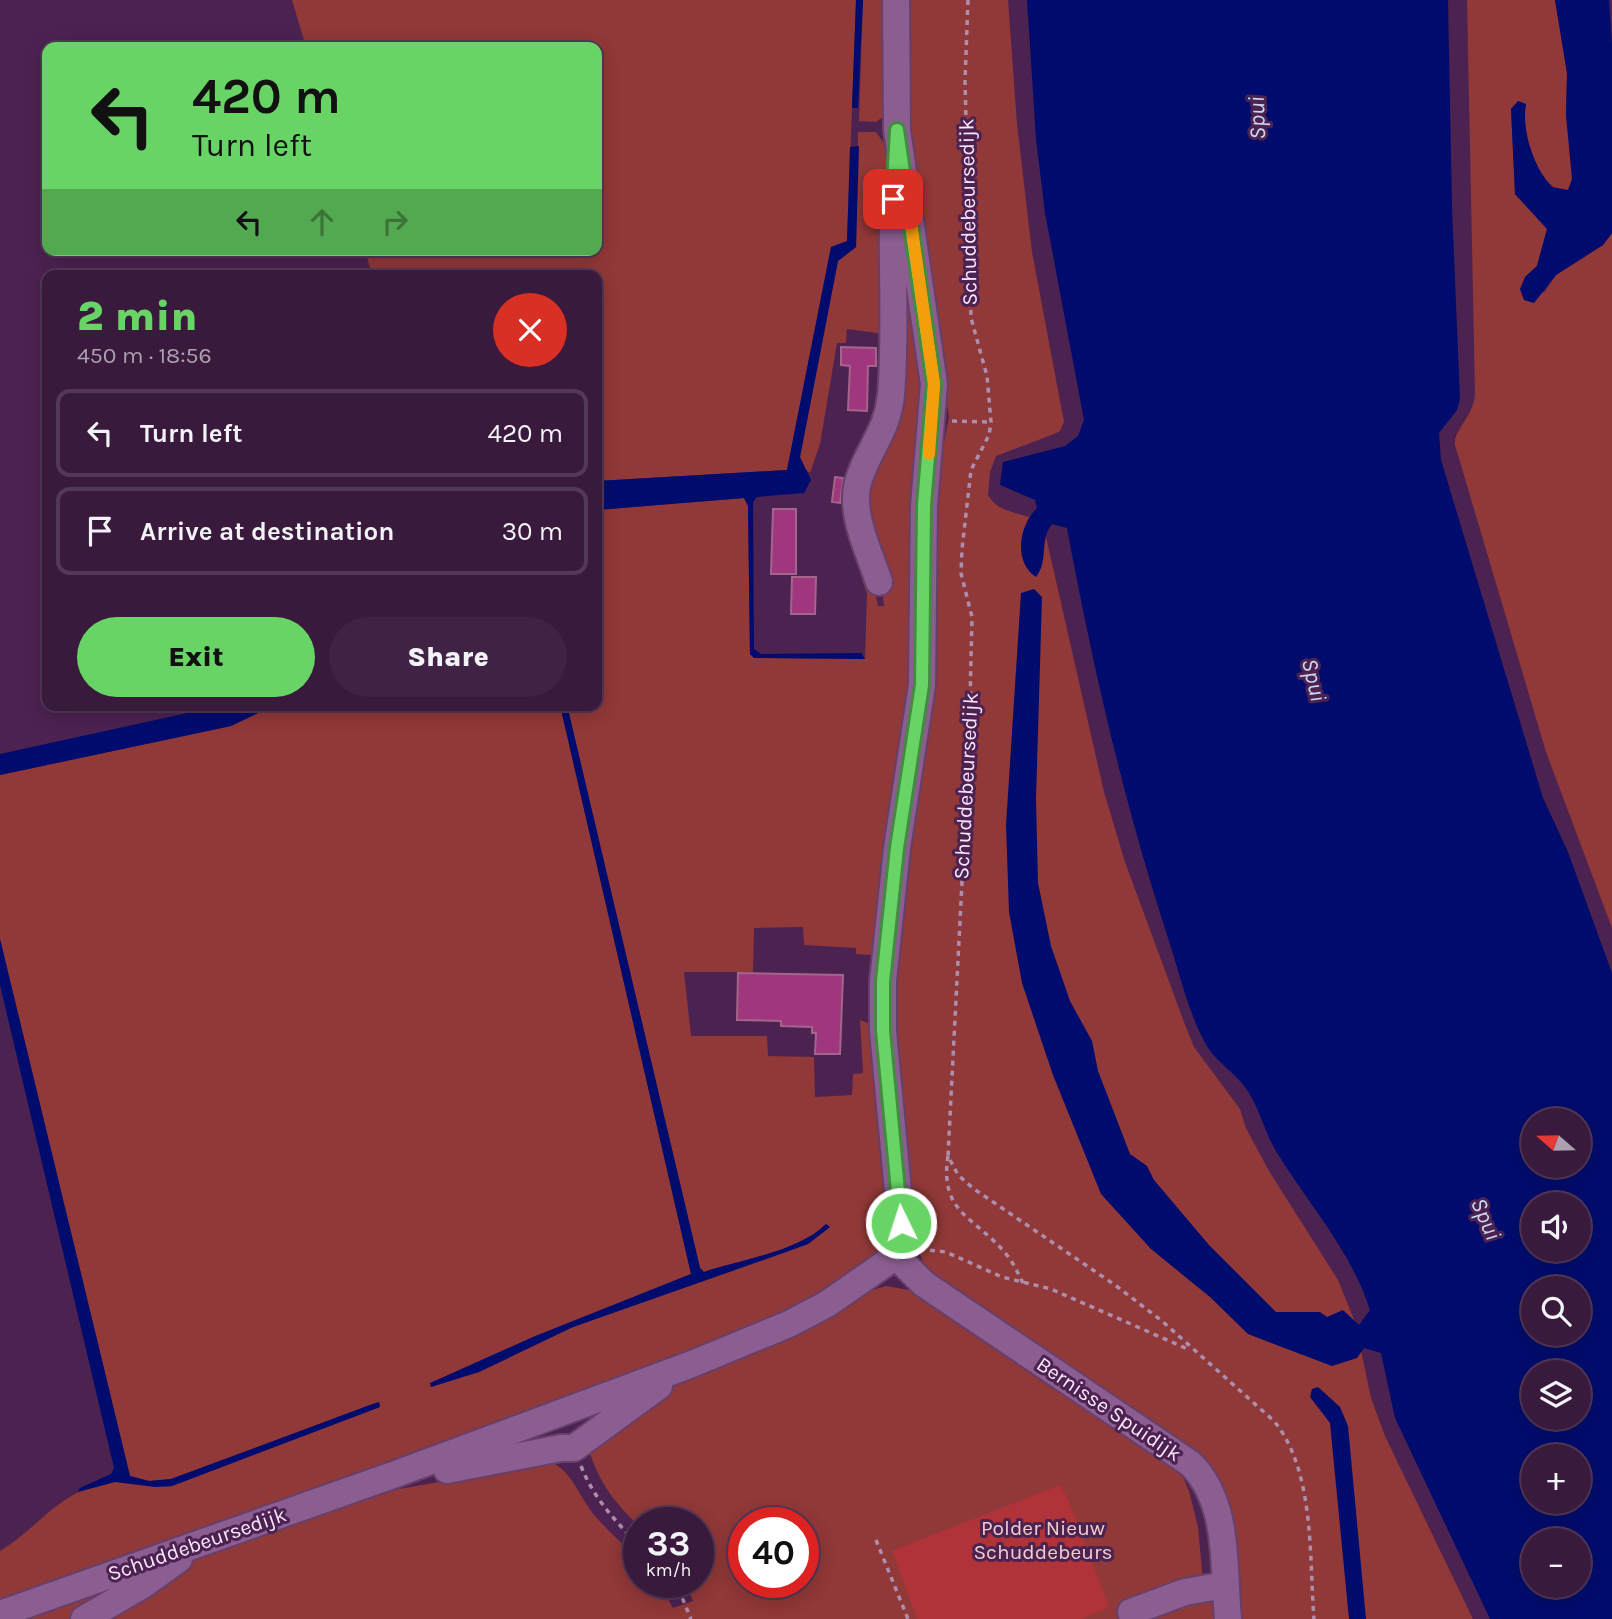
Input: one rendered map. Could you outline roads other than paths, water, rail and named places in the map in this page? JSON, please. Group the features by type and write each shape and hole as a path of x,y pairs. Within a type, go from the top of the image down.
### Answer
{"street":[{"path":"879,582 856,510 858,482 886,426 894,354 892,222 897,130 896,0"},
{"path":"896,1256 901,1223 883,1031 883,981 897,848 922,685 924,505 934,384 897,130"},
{"name":"Schuddebeursedijk","path":"0,1614 393,1475 692,1364 789,1324 827,1304 896,1256"},
{"name":"Bernisse Spuidijk","path":"896,1256 924,1284 1191,1464 1204,1477 1217,1504 1228,1619"},
{"name":"Schuddebeursedijk","path":"393,1475 433,1474 497,1459 574,1448 692,1364"},
{"path":"84,1619 142,1586 203,1542"},
{"path":"1131,1612 1185,1592 1225,1585"}],"water":[{"path":"856,0 863,0 858,108 852,108"},
{"name":"Spui","path":"1027,0 1448,0 1452,207 1460,399 1457,410 1439,433 1441,460 1543,798 1568,852 1612,973 1612,1619 1490,1619 1395,1418 1381,1353 1364,1348 1357,1358 1332,1366 1248,1334 1210,1297 1151,1249 1101,1194 1053,1075 1022,983 1009,912 1006,825 1021,593 1034,589 1042,597 1036,799 1038,883 1051,946 1070,1001 1092,1041 1098,1071 1130,1154 1147,1166 1154,1180 1209,1245 1276,1312 1320,1312 1327,1317 1343,1310 1359,1325 1370,1310 1352,1267 1276,1151 1247,1090 1211,1052 1197,1027 1152,887 1124,786 1099,684 1067,528 1052,524 1048,530 1042,564 1036,577 1024,562 1021,553 1026,524 1037,508 1035,500 1000,485 1003,462 1065,446 1078,436 1084,420 1045,213 1036,139"},
{"path":"1555,0 1609,0 1612,44 1612,233 1603,245 1556,275 1534,303 1524,300 1520,289 1525,277 1537,266 1547,229 1515,194 1511,109 1518,101 1526,104 1527,137 1540,170 1552,187 1568,190 1572,179 1566,115 1567,73"},
{"path":"859,146 856,247 838,261 800,457 811,480 804,493 757,497 753,502 754,649 761,654 861,653 865,659 754,658 750,654 748,506 744,498 602,510 602,481 787,470 831,247 847,241 850,147"},
{"path":"197,711 262,711 231,726 0,775 0,754"},
{"path":"561,711 568,711 700,1268 704,1272 769,1254 801,1241 826,1224 830,1227 808,1244 573,1327 479,1372 431,1387 430,1383 533,1337 691,1274"},
{"path":"0,939 130,1476 149,1481 171,1479 370,1405 379,1402 380,1407 172,1486 155,1487 115,1482 78,1492 80,1488 111,1474 114,1468 0,985"},
{"path":"1318,1387 1340,1407 1348,1426 1366,1619 1349,1619 1330,1423 1310,1397 1312,1389"}],"park label":[{"name":"Polder Nieuw Schuddebeurs","path":"1043,1540"}]}
